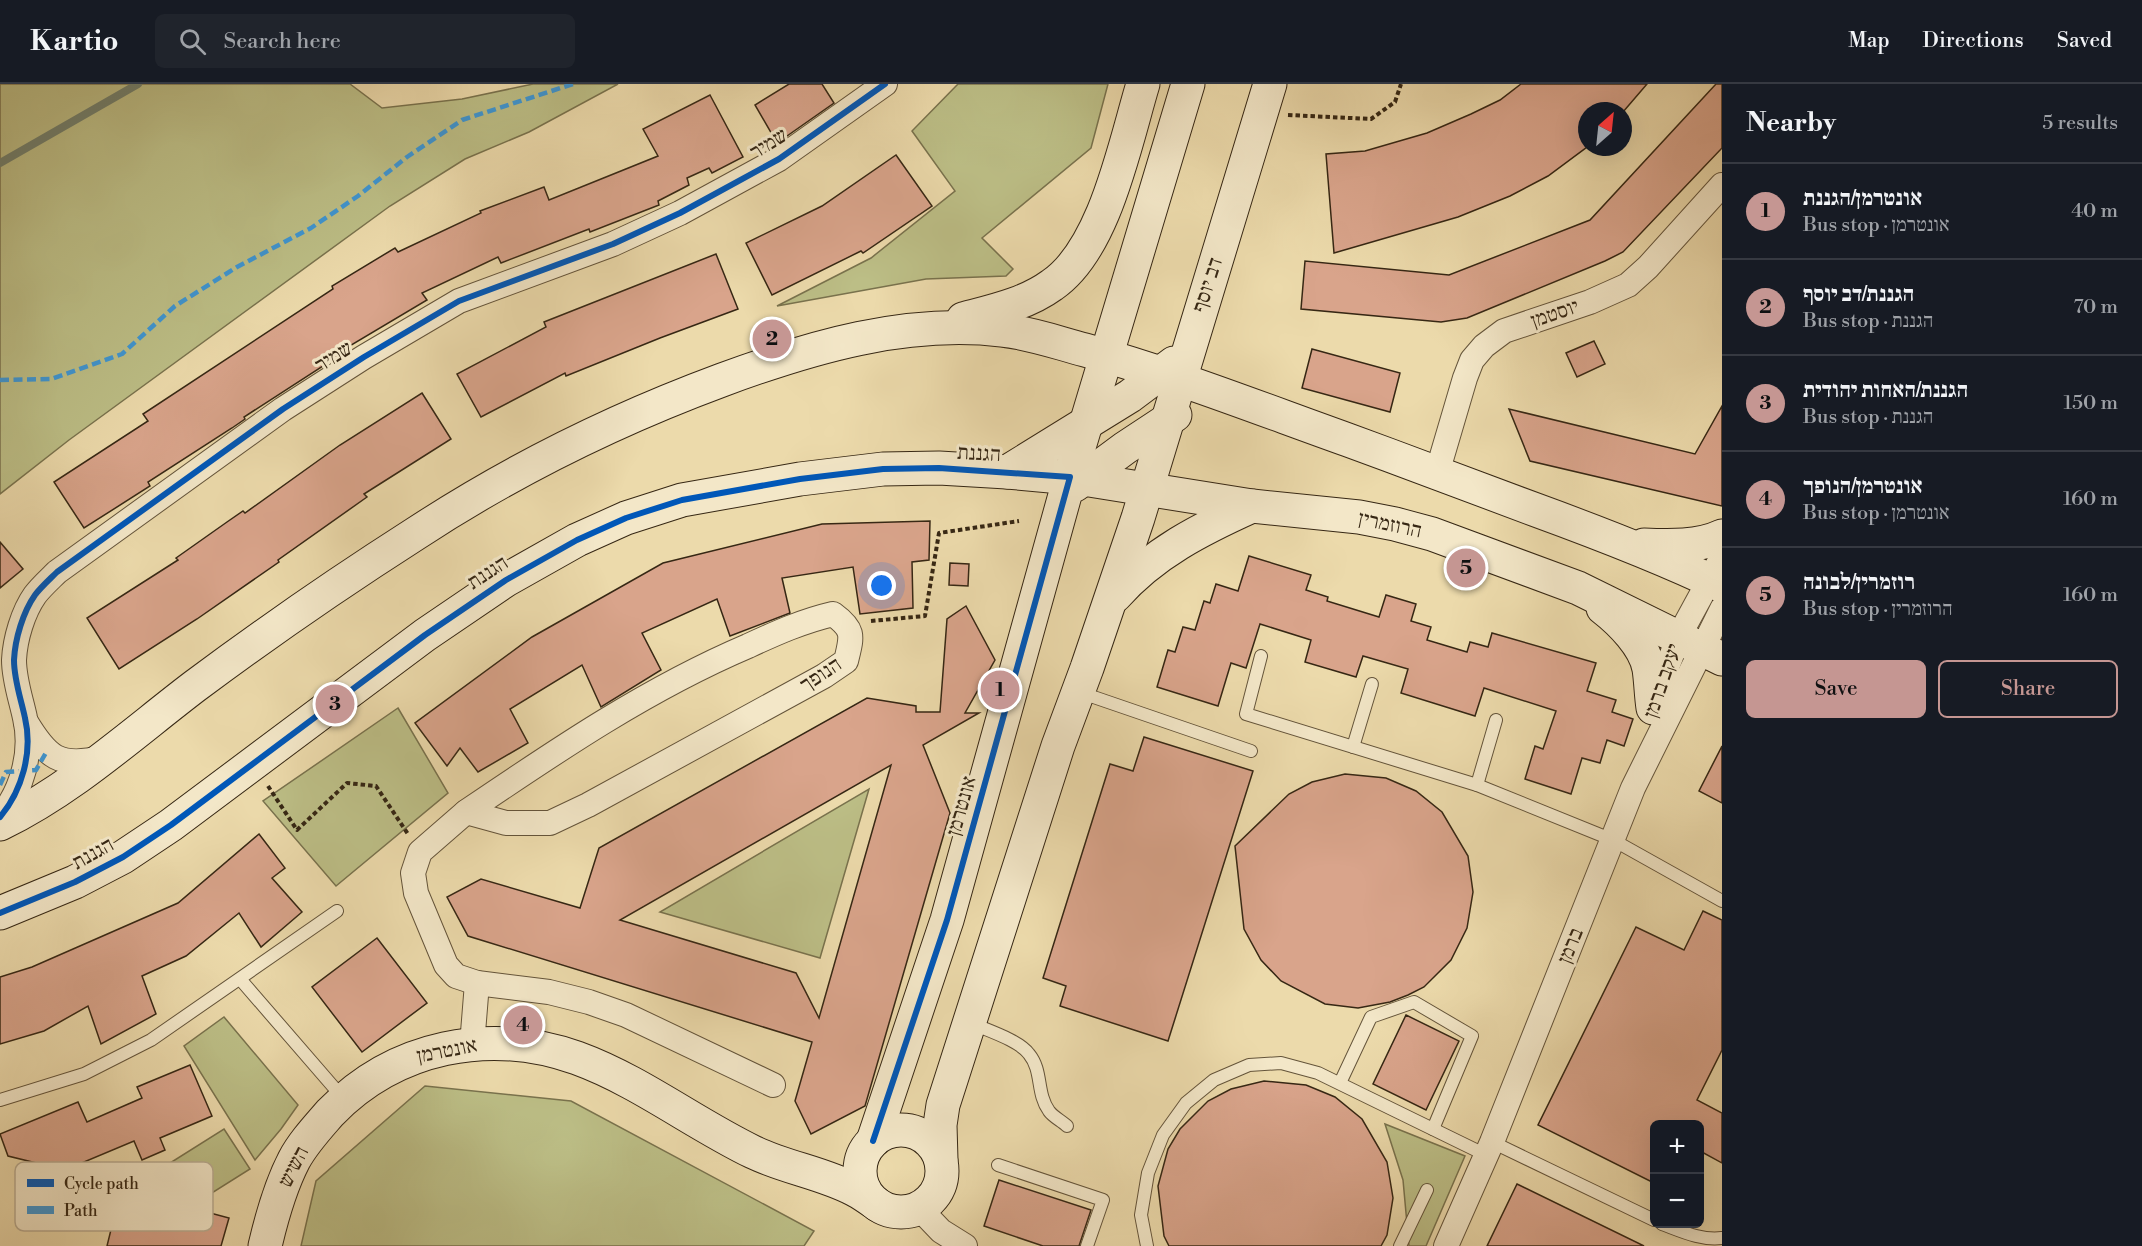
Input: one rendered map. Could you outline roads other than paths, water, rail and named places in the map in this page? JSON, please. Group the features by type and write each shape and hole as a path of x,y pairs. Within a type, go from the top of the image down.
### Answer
{"street":[{"name":"שמיר","path":"0,817 14,797 24,771 27,751 26,722 17,688 14,660 19,635 26,610 36,594 57,572 283,409 364,357 459,301 613,244 680,213 779,159 885,84"},
{"path":"926,329 1021,302 1053,285 1071,269 1084,253 1096,231 1110,194 1143,84"},
{"path":"1106,356 1188,84"},
{"name":"דב יוסף","path":"1147,487 1167,419 1170,376 1189,347 1266,99"},
{"name":"יוסטמן","path":"1437,473 1465,378 1472,360 1484,346 1504,332 1590,302 1628,285 1648,267 1722,185"},
{"path":"0,824 52,794 106,756 195,686 309,604 419,531 516,472 601,429 683,395 767,364 836,343 885,334 954,328 1003,330 1027,334 1106,356 1216,392 1437,473 1630,545 1719,583"},
{"name":"אונטרמן","path":"785,1166 807,1167 836,1164 868,1147 947,920 1073,483 1085,425 1106,356"},
{"path":"1007,472 1170,376"},
{"path":"1073,483 1167,419 1216,392"},
{"name":"הגננת","path":"0,913 75,882 123,857 171,825 425,635 506,580 577,540 626,518 682,500 800,479 883,469 939,468 1007,472 1073,483"},
{"name":"הרוזמרין","path":"1073,483 1147,487 1252,506 1350,516 1395,524 1432,534 1578,588 1701,648"},
{"path":"940,1160 934,1147 926,1138 914,1132 899,1130 885,1133 868,1147 860,1168 861,1182 868,1195 878,1205 891,1211 905,1212 919,1208 931,1200 938,1188 942,1174 940,1125 943,1105 1058,746 1111,600 1147,487"},
{"path":"1111,600 1144,567 1177,543 1252,506"},
{"path":"1630,545 1681,545 1722,536"},
{"name":"יעקב ברמן","path":"1633,788 1660,683 1701,648 1719,583"},
{"path":"1578,588 1610,613 1641,650 1649,668 1653,708"},
{"name":"הנופך","path":"833,614 847,624 852,639 846,661 824,676 588,805 550,823 506,823 466,812 588,730 708,663 809,619 833,614"},
{"name":"ברמן","path":"1446,1246 1489,1148 1633,788 1701,648"},
{"name":"שמיר","path":"26,722 38,742 56,757 69,762 82,762 106,756"},
{"path":"466,812 420,852 413,873 416,893 446,965 456,976 477,983 549,992 589,1002 626,1015 773,1086"},
{"path":"471,1045 477,983"},
{"name":"אונטרמן","path":"344,1099 403,1061 452,1047 494,1043 549,1050 610,1071 752,1152 785,1166 845,1185 878,1205"},
{"name":"השיש","path":"265,1246 272,1216 295,1159 313,1131 344,1099"},
{"path":"919,1208 941,1231 965,1246"}],"lane":[{"path":"1261,656 1246,714 1477,785 1613,840 1722,900"},
{"path":"1353,747 1372,684"},
{"path":"1078,692 1251,751"},
{"path":"1477,785 1496,720"},
{"path":"0,1100 84,1074 151,1040 338,911"},
{"path":"240,979 344,1099"},
{"path":"1340,1083 1371,1017 1414,1002 1472,1036 1433,1129"},
{"path":"969,1023 1011,1041 1028,1052 1039,1072 1041,1096 1050,1112 1067,1126"},
{"path":"1146,1246 1141,1215 1148,1173 1163,1135 1186,1103 1214,1080 1249,1065 1281,1063 1318,1073 1433,1129 1489,1148 1650,1218"},
{"path":"998,1165 1103,1200 1087,1246"},
{"path":"1400,1246 1426,1190"},
{"path":"1672,1228 1713,1239 1722,1238"}],"waterway":[{"path":"0,163 138,84"}],"place":[{"name":"הגננת/דב יוסף","path":"772,339"},
{"name":"רוזמרין/לבונה","path":"1466,568"},
{"name":"אונטרמן/הגננת","path":"1000,690"},
{"name":"הגננת/האחות יהודית","path":"335,704"},
{"name":"אונטרמן/הנופך","path":"523,1025"}]}
